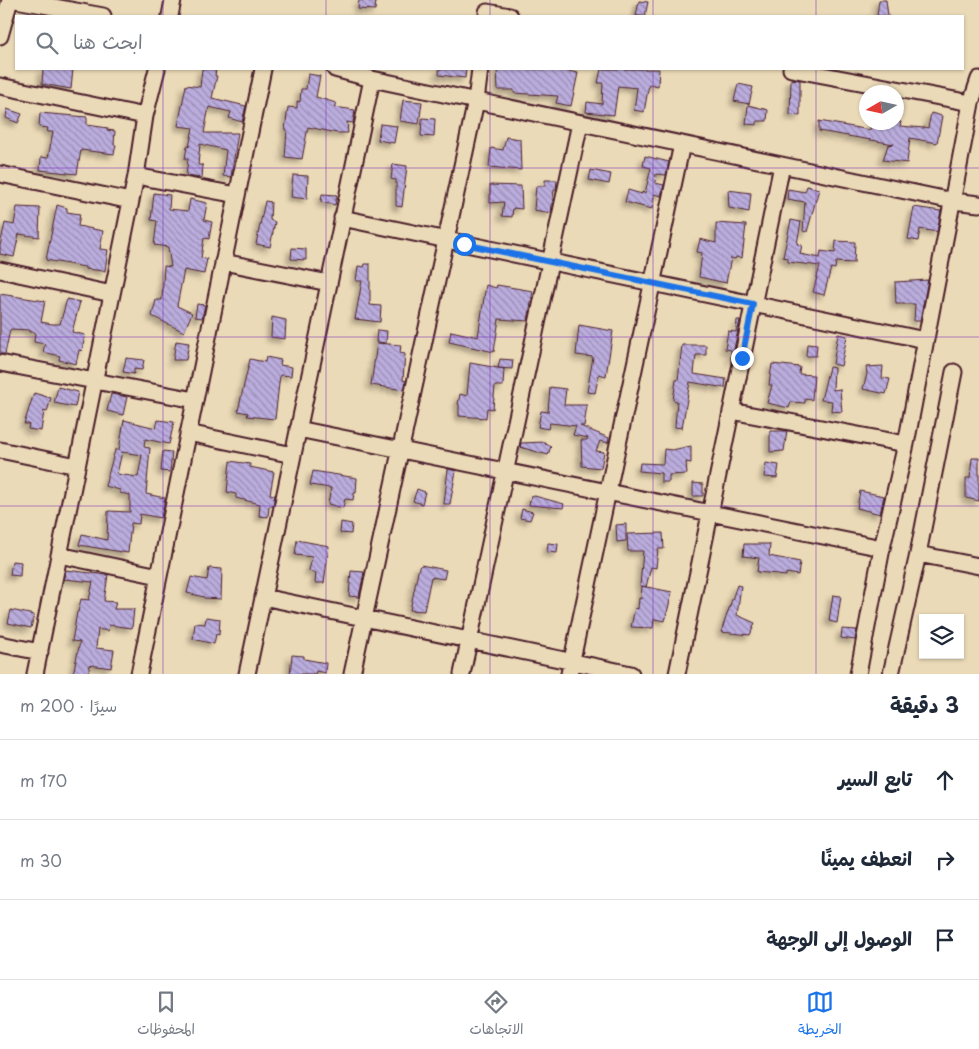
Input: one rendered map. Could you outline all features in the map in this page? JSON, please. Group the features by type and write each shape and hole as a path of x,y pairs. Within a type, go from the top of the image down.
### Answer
{"street":[{"path":"0,36 10,0"},
{"path":"16,0 98,15"},
{"path":"170,15 173,0"},
{"path":"485,9 506,15"},
{"path":"35,674 136,176 145,116 157,70"},
{"path":"139,674 264,70"},
{"path":"339,70 372,79 952,201 979,204"},
{"path":"352,674 476,101 480,70"},
{"path":"796,70 971,102"},
{"path":"247,674 372,79"},
{"path":"858,674 882,548 906,444 971,102 979,79"},
{"path":"0,86 145,116"},
{"path":"462,674 580,123"},
{"path":"571,668 682,144"},
{"path":"677,674 782,165"},
{"path":"0,174 131,201"},
{"path":"136,176 237,195"},
{"path":"342,218 925,340"},
{"path":"223,262 329,283"},
{"path":"0,270 112,294"},
{"path":"0,364 195,400"},
{"path":"891,674 918,554 954,372"},
{"path":"731,411 906,444"},
{"path":"298,429 882,548"},
{"path":"188,433 292,456"},
{"path":"0,450 77,466"},
{"path":"918,554 979,566"},
{"path":"59,555 159,576"},
{"path":"263,597 469,640 571,668 631,674"},
{"path":"0,644 40,652"}],"building":[{"path":"359,0 376,1 375,10 358,9"},
{"path":"879,0 886,0 888,15 877,15"},
{"path":"639,1 648,2 645,15 636,15"},
{"path":"43,70 73,70 71,89 42,84"},
{"path":"202,70 216,70 215,76 217,76 212,98 246,106 242,122 229,118 231,112 209,107 204,133 238,133 231,177 223,176 226,150 200,144 198,165 203,165 202,178 186,176 188,159 185,159 193,128 178,126 186,85 200,87"},
{"path":"439,70 466,70 465,78 439,75"},
{"path":"497,70 563,70 578,73 571,106 556,103 558,96 514,93 514,90 498,90"},
{"path":"601,70 659,70 658,86 649,84 644,112 634,110 637,88 618,86 614,115 586,112 587,102 602,104 603,83 598,83"},
{"path":"308,74 320,76 316,97 336,103 334,107 355,110 353,123 347,122 348,133 337,133 308,127 302,159 285,157 287,130 285,130 288,107 297,108 297,101 300,102 301,89 306,89"},
{"path":"791,79 800,80 800,116 790,115"},
{"path":"738,84 753,87 749,104 734,101"},
{"path":"403,100 422,102 419,124 400,121"},
{"path":"748,105 768,110 767,121 757,121 757,125 746,124"},
{"path":"7,109 22,114 18,123 6,118"},
{"path":"40,113 87,117 87,125 115,131 114,145 116,145 114,154 81,150 77,174 40,170 41,157 48,158 53,132 47,132 48,128 39,127"},
{"path":"931,113 942,116 937,143 910,138 907,163 883,160 888,145 894,144 819,131 819,121 859,128 859,130 904,130 904,126 928,128"},
{"path":"422,118 435,119 434,137 421,136"},
{"path":"380,124 397,126 394,143 378,140"},
{"path":"506,137 520,139 521,170 489,167 491,148 503,150"},
{"path":"645,156 669,162 666,175 656,174 655,183 664,185 661,196 654,194 652,209 625,202 628,190 642,194 642,192 645,193 651,168 643,166"},
{"path":"393,164 407,166 402,207 396,206 396,180 391,179"},
{"path":"591,170 611,174 609,184 589,180"},
{"path":"293,175 308,176 307,199 291,197"},
{"path":"545,180 557,180 551,213 534,210 536,186 545,186"},
{"path":"490,185 521,186 522,209 513,208 512,217 502,216 504,202 490,203"},
{"path":"807,186 819,189 807,232 803,231 805,202 787,199 788,189 805,192"},
{"path":"728,190 751,193 749,212 729,208"},
{"path":"154,193 170,195 169,209 188,211 190,199 207,203 204,220 212,222 209,239 204,238 201,258 207,259 204,274 184,270 177,306 192,313 184,332 152,316 156,300 162,300 164,266 171,267 168,247 154,245 157,221 151,220"},
{"path":"322,194 337,195 335,205 321,202"},
{"path":"265,201 271,202 270,220 275,222 270,247 256,244"},
{"path":"57,205 67,208 67,212 80,214 78,226 103,231 100,249 108,250 105,271 85,269 85,267 46,260"},
{"path":"17,207 40,208 39,237 19,234 14,257 0,254 0,246 5,223 14,225"},
{"path":"914,207 941,211 937,232 920,229 918,241 908,239"},
{"path":"791,220 801,222 797,244 802,245 800,254 820,258 821,251 835,253 836,241 855,242 854,263 836,262 835,269 831,268 824,295 813,292 820,266 788,262 788,258 783,257"},
{"path":"716,223 746,225 742,258 731,258 726,283 699,277 702,253 697,252 700,239 716,243"},
{"path":"292,248 306,249 306,260 291,259"},
{"path":"365,264 370,264 370,305 381,306 380,322 355,319 362,281 356,281 358,266 364,267"},
{"path":"928,280 920,321 914,321 915,304 896,304 895,282"},
{"path":"486,285 496,288 497,285 533,291 528,321 499,319 494,352 449,342 451,331 478,337"},
{"path":"0,294 45,301 41,322 52,324 60,324 67,299 80,302 72,332 85,335 82,351 79,350 76,364 59,360 60,356 43,352 45,344 34,342 35,332 29,332 29,330 11,329 5,354 0,354"},
{"path":"197,304 205,305 202,318 195,317"},
{"path":"272,317 286,320 285,339 271,337"},
{"path":"737,320 740,320 731,364 731,350 725,349 728,331 736,332"},
{"path":"579,325 613,331 606,376 599,374 595,393 587,392 593,357 576,355"},
{"path":"377,330 387,331 386,343 376,342"},
{"path":"838,334 847,336 841,366 833,364"},
{"path":"176,341 189,343 186,360 173,360"},
{"path":"377,343 401,345 400,353 405,354 403,380 406,381 404,390 371,385"},
{"path":"807,344 817,345 816,356 806,356"},
{"path":"682,345 706,345 706,355 696,355 694,374 726,379 725,388 690,382 682,428 675,427 677,401 673,400 676,380 678,380"},
{"path":"266,357 281,360 280,365 292,367 291,376 280,375 275,419 247,416 248,413 238,411 250,359 265,362"},
{"path":"126,358 144,360 142,370 134,369 134,374 123,372"},
{"path":"500,359 513,360 512,369 498,368"},
{"path":"470,363 504,369 503,386 495,386 493,409 487,408 486,418 459,416 458,404 460,394 467,396"},
{"path":"772,364 800,367 799,374 814,375 812,400 805,399 805,403 791,402 789,408 767,403 772,385 769,385"},
{"path":"883,366 882,378 890,379 886,394 863,389 867,374 866,367"},
{"path":"829,367 834,368 833,390 840,389 842,412 831,411 832,401 821,400"},
{"path":"58,387 78,392 75,407 54,403"},
{"path":"550,387 566,389 564,405 587,405 584,426 580,426 609,438 608,443 600,441 596,451 604,452 601,468 582,466 581,440 587,440 588,438 573,435 576,426 550,423 548,429 538,427 541,411 548,412"},
{"path":"34,393 51,398 47,412 44,411 41,431 28,429 29,424 24,424"},
{"path":"111,394 127,397 123,415 107,411"},
{"path":"124,420 156,428 158,420 174,422 169,444 145,439 144,447 150,448 146,494 165,498 161,518 140,514 139,524 131,523 128,553 79,545 82,534 107,540 108,511 130,512 130,495 120,493 120,490 105,486 115,450 119,450","holes":["122,452 142,455 138,477 117,474"]},
{"path":"770,431 787,431 784,451 770,452"},
{"path":"545,442 545,444 551,446 548,455 520,447 521,443"},
{"path":"691,446 691,463 686,462 687,474 669,475 669,482 661,482 661,473 639,471 640,463 663,464 664,449 672,450"},
{"path":"163,451 172,452 170,472 161,471"},
{"path":"972,458 979,458 979,501 966,498 966,478 970,478"},
{"path":"230,461 250,464 250,467 274,472 270,494 275,495 273,506 269,506 268,517 259,516 260,504 236,498 236,494 227,492"},
{"path":"766,463 779,465 777,478 764,477"},
{"path":"448,469 456,471 450,504 444,504"},
{"path":"313,471 357,478 356,493 354,493 353,500 345,499 343,508 328,504 331,488 310,485"},
{"path":"693,483 703,484 703,496 693,496"},
{"path":"417,489 425,492 422,504 413,501"},
{"path":"860,491 884,496 880,514 857,508"},
{"path":"531,495 564,504 563,508 529,505"},
{"path":"522,509 533,512 530,520 520,518"},
{"path":"341,522 352,524 351,534 340,533"},
{"path":"626,524 626,541 617,542 616,525"},
{"path":"663,533 664,549 658,549 656,568 651,567 646,587 640,586 643,551 628,551 627,534"},
{"path":"297,540 329,546 324,583 315,583 316,573 309,571 312,557 295,555"},
{"path":"548,543 558,544 557,553 547,552"},
{"path":"744,544 770,544 769,556 800,562 798,575 786,573 786,576 757,572 759,558 743,556"},
{"path":"12,561 21,562 20,576 10,575"},
{"path":"421,565 446,570 444,579 431,577 424,611 410,610 419,567"},
{"path":"209,568 222,569 221,599 204,598 187,593 191,577 207,580"},
{"path":"66,570 108,575 104,601 116,602 114,609 134,609 132,628 109,625 108,631 98,629 96,648 114,650 111,668 90,665 88,674 73,674 80,642 72,641 77,612 81,599 89,600 93,582 64,579"},
{"path":"351,571 364,572 359,597 349,596"},
{"path":"737,585 741,586 737,615 755,623 750,635 721,632"},
{"path":"642,586 672,592 665,621 654,619 653,628 631,627 635,608 638,609 639,598 641,599"},
{"path":"833,595 841,596 837,623 829,621"},
{"path":"11,610 34,615 31,628 8,623"},
{"path":"206,617 220,619 219,635 216,634 214,644 193,639 195,623 205,624"},
{"path":"842,629 857,630 855,640 841,638"},
{"path":"292,655 304,656 304,659 326,663 325,673 316,671 315,674 290,674"}],"route":[{"path":"464,244 753,304 742,358"}]}
